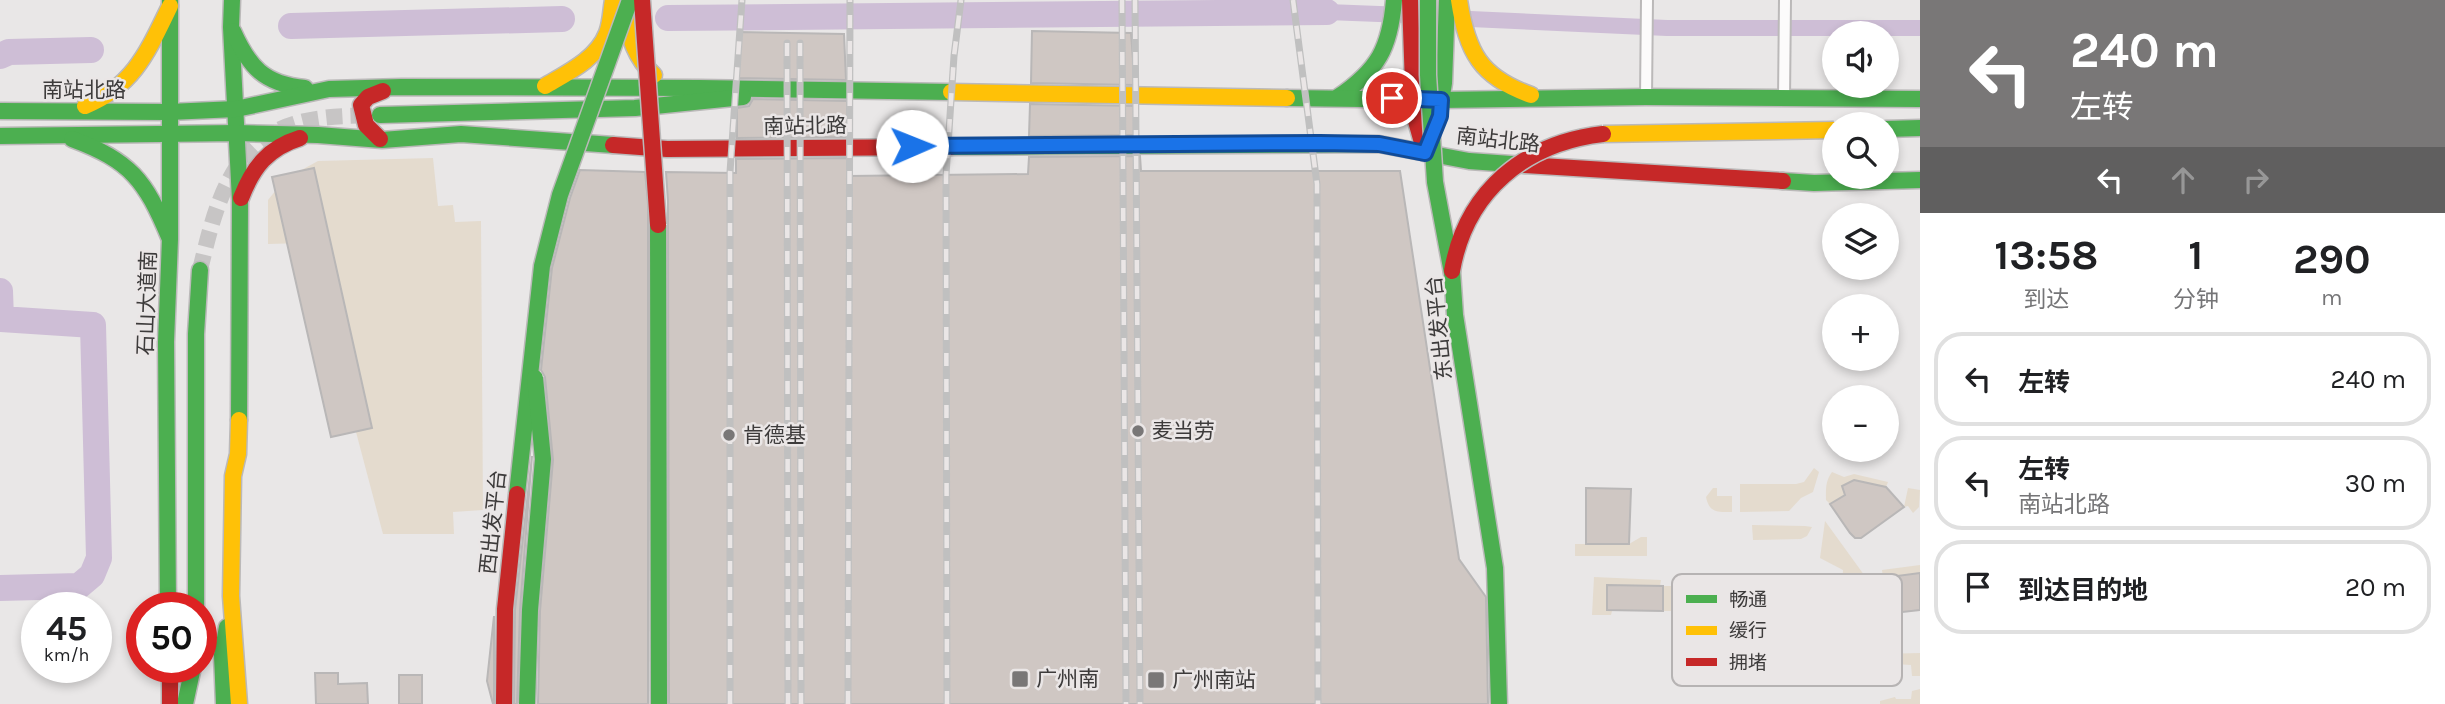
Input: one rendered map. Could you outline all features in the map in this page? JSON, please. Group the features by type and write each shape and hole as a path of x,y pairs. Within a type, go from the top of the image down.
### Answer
{"main road":[{"path":"232,0 240,200 238,454 233,476 232,596 239,704"},
{"path":"544,87 572,70 597,48 607,32 613,0"},
{"path":"624,0 627,30 632,46 647,70 668,83 699,88"},
{"name":"西出发平台","path":"504,704 505,609 542,266 561,195 630,0"},
{"path":"642,0 658,201 659,704"},
{"path":"1338,97 1357,86 1384,54 1391,31 1394,0"},
{"path":"1410,0 1412,98 1416,129 1425,153"},
{"path":"1428,0 1428,75 1435,181 1452,273"},
{"path":"1425,153 1440,116 1447,0"},
{"path":"1459,0 1463,30 1471,52 1487,71 1513,90 1550,100"},
{"path":"69,111 103,100 131,78 170,3"},
{"name":"石山大道南","path":"169,592 166,342 170,239 170,3"},
{"path":"231,27 243,55 264,75 284,87 822,89"},
{"path":"382,140 367,131 362,121 361,105 368,97 392,88"},
{"name":"南站北路","path":"0,111 169,112 236,109 329,89"},
{"path":"380,115 635,108 822,89"},
{"name":"南站北路","path":"822,89 1441,100 1646,97 1920,99"},
{"path":"1899,129 1920,128"},
{"name":"东出发平台","path":"1499,704 1499,615 1494,568 1455,315 1452,273 1459,242 1485,195 1508,171 1542,149 1579,137 1604,134 1822,130"},
{"name":"南站北路","path":"0,136 169,132 318,135 382,140 461,134 667,149 1379,144 1496,163 1814,183 1920,180"},
{"path":"59,135 107,152 122,161 149,194 170,239"},
{"path":"240,200 249,174 273,149 289,141 318,135"},
{"path":"196,592 196,334 200,270"},
{"name":"西出发平台","path":"527,704 530,610 543,459 532,344"},
{"path":"223,704 222,655 232,596"},
{"path":"170,683 170,704"},
{"path":"185,704 190,683"}],"street":[{"path":"1646,97 1647,0"},
{"path":"1784,99 1785,0"}],"shaded area":[{"path":"433,158 438,206 453,205 455,222 481,221 483,510 453,512 454,534 383,534 306,243 268,244 268,200 285,179 318,161"},
{"path":"1814,468 1819,472 1813,492 1801,498 1789,511 1740,512 1740,484 1796,484 1804,482"},
{"path":"1832,472 1844,477 1854,474 1888,482 1886,487 1854,480 1842,486 1845,495 1830,504 1826,500 1826,489"},
{"path":"1713,488 1717,488 1717,496 1732,496 1732,512 1718,511 1709,506 1706,497"},
{"path":"1908,488 1920,490 1919,507 1913,513 1908,506 1904,507"},
{"path":"1825,521 1863,574 1843,574 1843,570 1820,558"},
{"path":"1752,525 1812,527 1807,536 1801,539 1753,540"},
{"path":"1641,537 1647,537 1647,556 1575,556 1575,544 1629,544"},
{"path":"1920,565 1920,573 1902,575 1882,574 1882,570"},
{"path":"1594,577 1661,580 1660,586 1607,585 1607,610 1612,611 1611,615 1592,615"},
{"path":"1663,586 1672,586 1672,611 1663,611"},
{"path":"1902,653 1920,653 1920,676 1912,676 1911,665 1902,664"},
{"path":"1920,689 1920,704 1880,704 1880,701 1895,697 1911,699 1912,691"}],"building":[{"path":"1032,31 1131,33 1135,85 1031,83"},
{"path":"739,32 844,34 846,80 738,78"},
{"path":"753,99 847,101 848,137 737,138 737,108 749,106"},
{"path":"1030,104 1136,106 1138,135 1029,136"},
{"name":"广州南站","path":"1140,156 1141,171 1400,171 1459,559 1486,597 1488,704 669,704 666,172 736,173 736,159 849,158 849,176 1028,174 1029,157"},
{"path":"314,168 372,428 331,437 272,177"},
{"path":"580,170 645,172 648,201 648,704 538,704 540,611 553,460 545,377 541,370 552,268"},
{"path":"532,456 520,610 517,704 514,704 515,610"},
{"path":"1854,480 1886,487 1904,507 1861,538 1855,538 1850,533 1830,504 1845,495 1842,486"},
{"path":"1586,488 1631,489 1629,544 1586,544"},
{"path":"1920,573 1920,610 1902,612 1902,575"},
{"path":"1607,585 1663,586 1663,611 1607,610"},
{"path":"494,616 494,704 493,704 487,681"},
{"path":"315,673 338,673 338,684 367,683 368,704 316,704"},
{"path":"399,675 422,675 422,704 399,704"}],"waterway":[{"path":"1327,12 1405,15"},
{"path":"668,18 1327,12"},
{"path":"1448,18 1667,28 1920,28"},
{"path":"291,26 562,19"},
{"path":"0,56 9,52 91,50"},
{"path":"0,291 1,319 93,325 99,558 92,575 79,586 0,588"}],"tunnel":[{"path":"200,270 211,225 228,182 239,163 254,147 272,133 304,121 374,115"}],"railway":[{"path":"730,704 730,172 742,0"},
{"path":"848,704 850,0"},
{"path":"947,704 946,175 954,56 961,0"},
{"path":"1122,0 1126,704"},
{"path":"1135,0 1140,704"},
{"path":"1293,0 1317,184 1318,704"},
{"path":"787,43 788,704"},
{"path":"800,43 801,704"}],"traffic: fast":[{"path":"168,592 166,342 170,239 170,0"},
{"path":"232,0 240,200 239,420"},
{"path":"517,494 542,266 560,195 630,0"},
{"path":"1338,97 1363,77 1380,56 1389,32 1394,0"},
{"path":"1428,0 1428,75 1435,182 1452,273"},
{"path":"1440,108 1444,83 1447,0"},
{"path":"233,31 245,55 260,72 279,82 305,88"},
{"path":"0,111 169,112 236,109 329,89 402,87 951,92"},
{"path":"380,115 635,108 743,97"},
{"path":"1287,98 1920,99"},
{"path":"1899,129 1920,128"},
{"path":"0,136 237,133 382,140 461,134 613,145"},
{"path":"72,139 109,156 134,175 152,201 169,237"},
{"path":"951,147 1379,144 1469,161 1525,165"},
{"path":"1783,181 1814,183 1920,180"},
{"path":"658,225 659,704"},
{"path":"196,592 196,334 200,270"},
{"path":"1452,271 1455,315 1495,568 1499,704"},
{"path":"527,704 530,610 543,459 535,378"},
{"path":"224,704 222,655 227,627"},
{"path":"185,704 190,683"}],"traffic: slow":[{"path":"545,86 589,58 596,50 608,29 613,0"},
{"path":"1459,0 1466,34 1479,60 1499,80 1531,95"},
{"path":"85,106 102,98 128,77 146,52 170,6"},
{"path":"625,12 634,46 654,75"},
{"path":"951,92 1287,98"},
{"path":"1603,134 1822,130"},
{"path":"239,420 238,454 233,476 231,596 239,704"}],"traffic: jam":[{"path":"642,0 658,225"},
{"path":"1410,0 1414,114 1425,153"},
{"path":"380,139 366,125 361,105 368,97 383,91"},
{"path":"1452,271 1459,243 1471,217 1485,195 1504,176 1525,160 1548,148 1603,134"},
{"path":"241,198 263,160 279,147 300,138"},
{"path":"613,145 667,149 951,147"},
{"path":"1525,165 1783,181"},
{"path":"504,704 505,609 517,494"},
{"path":"170,683 170,704"}],"place":[{"name":"麦当劳","path":"1138,431"},
{"name":"肯德基","path":"729,435"},
{"name":"广州南","path":"1020,679"},
{"name":"广州南站","path":"1156,680"}],"route":[{"path":"912,146 1320,143 1379,144 1425,153 1440,116 1441,100 1392,98"}]}
